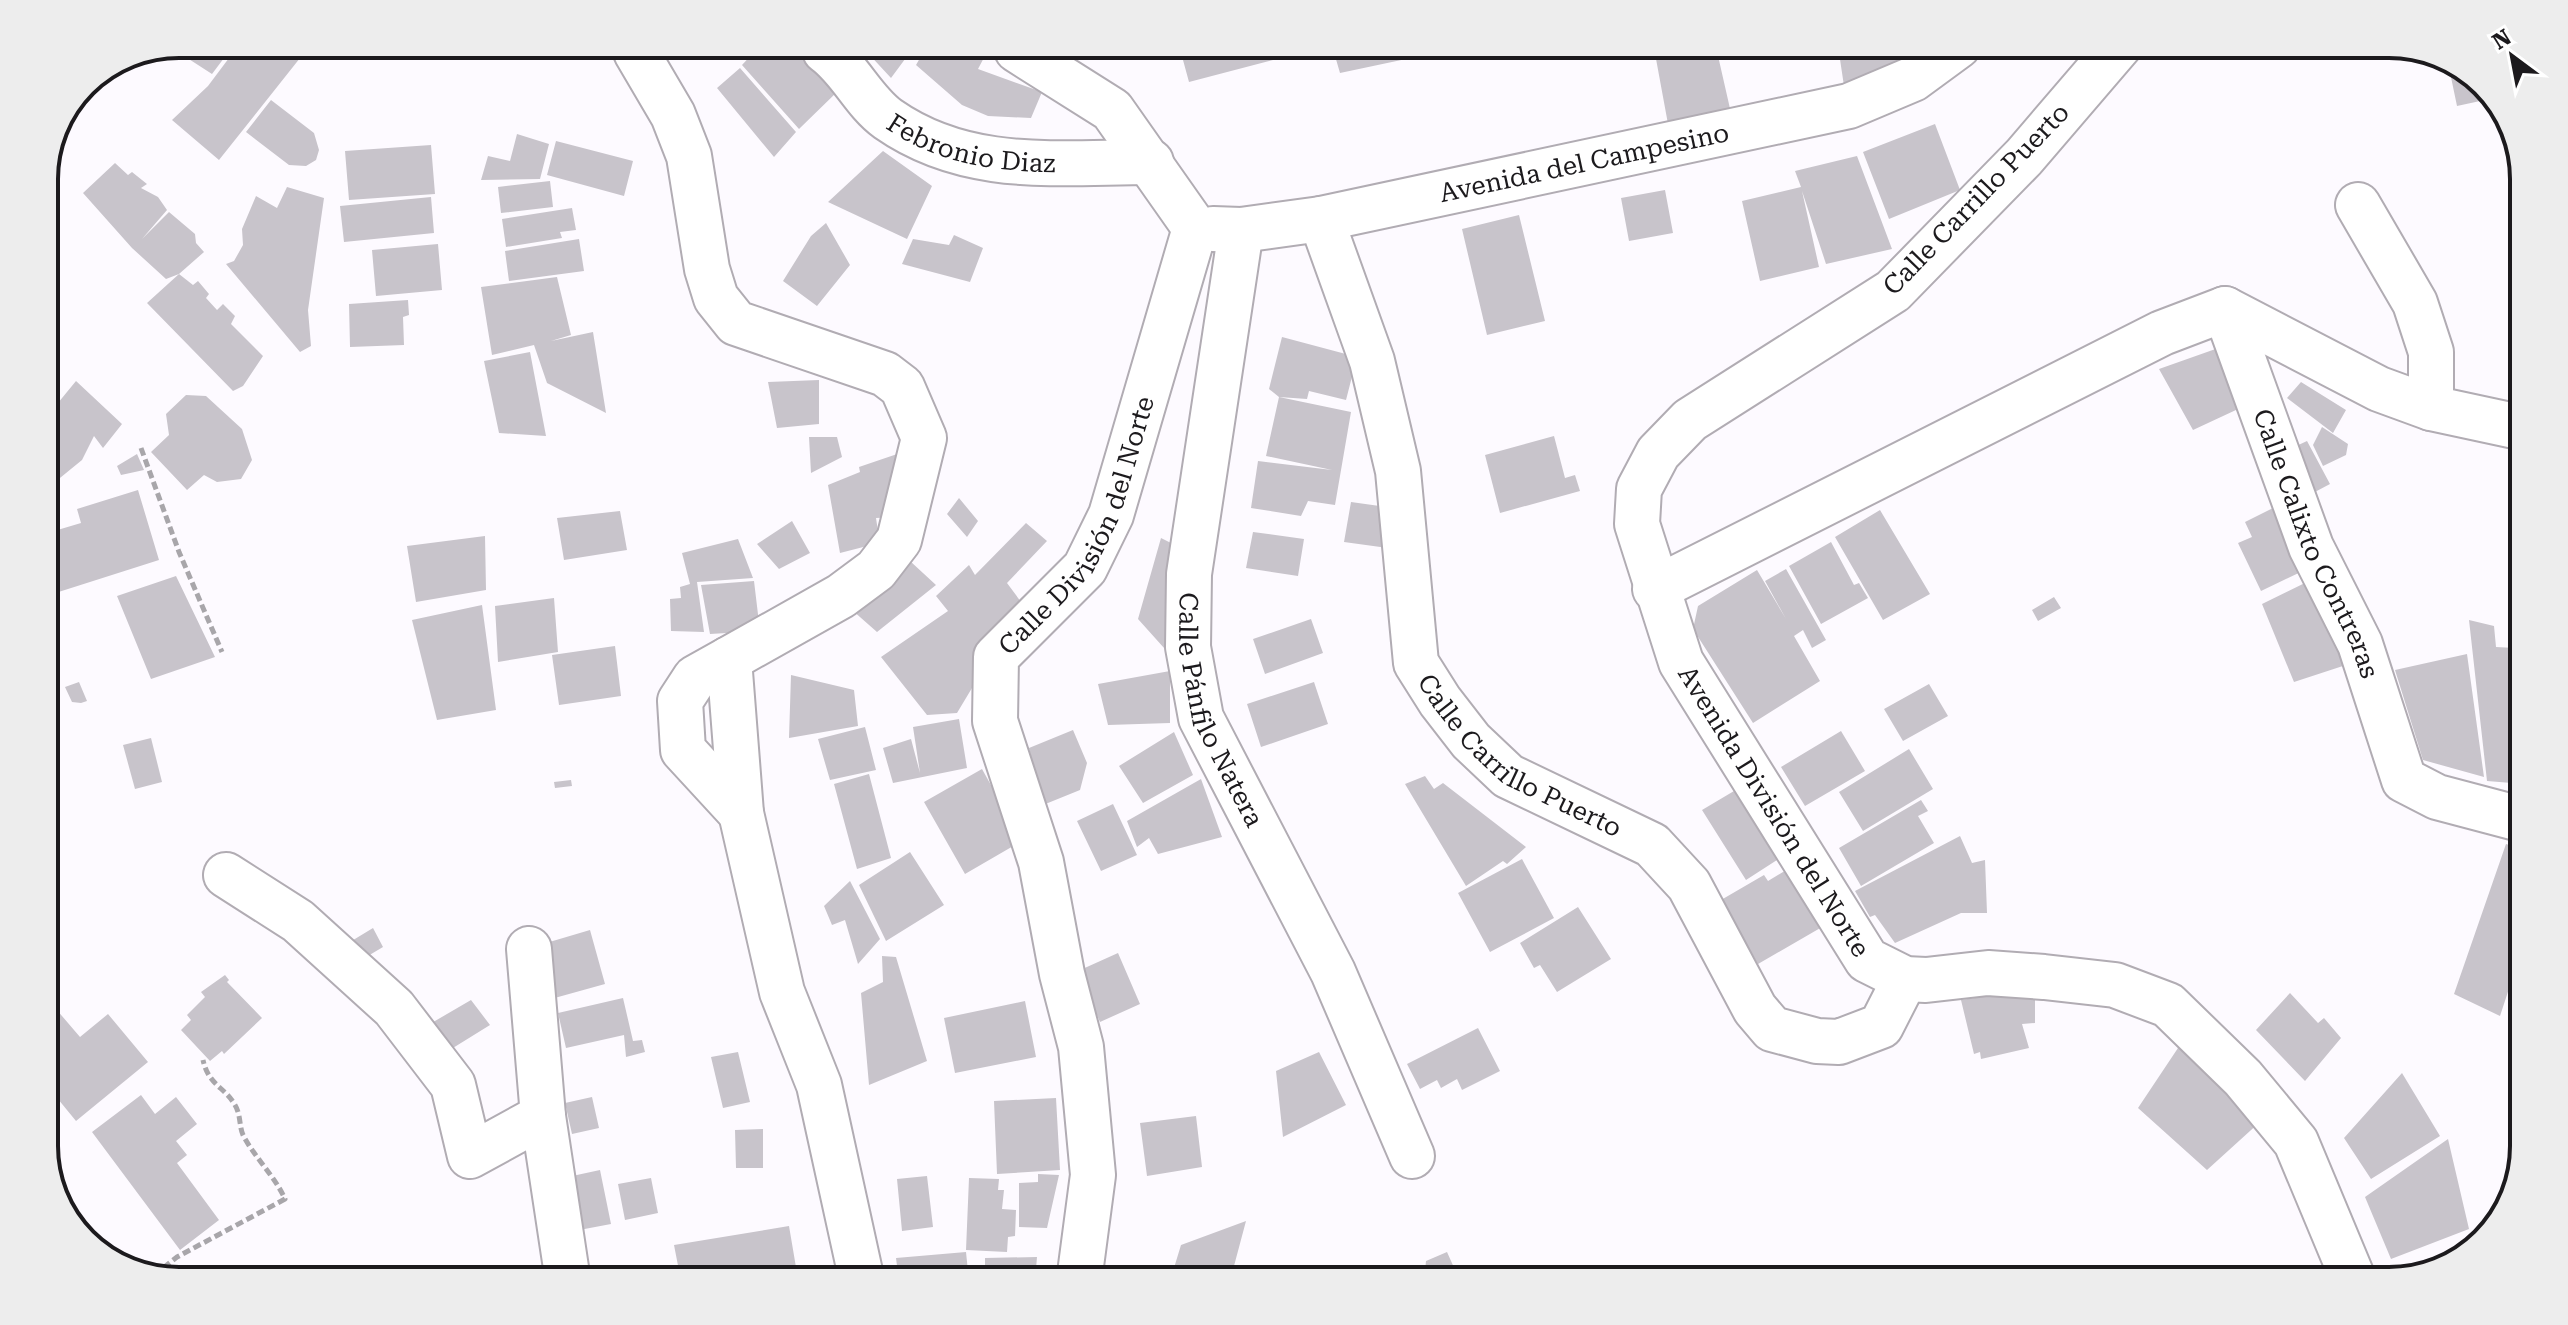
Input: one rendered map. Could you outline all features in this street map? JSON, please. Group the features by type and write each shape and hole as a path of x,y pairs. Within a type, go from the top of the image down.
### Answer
{"street":[{"path":"640,58 673,115 689,156 707,269 716,298 736,323 885,374 902,387 924,438 899,540 876,570 841,596 695,678 680,701 683,750 741,813 782,992 819,1085 859,1267"},
{"name":"Febronio Diaz","path":"831,58 886,117 936,147 995,162 1151,162"},
{"path":"1030,58 1112,110 1195,228"},
{"name":"Avenida del Campesino","path":"1195,228 1241,230 1321,219 1849,106 1913,79 1942,58"},
{"name":"Calle Carrillo Puerto","path":"1639,489 1658,453 1690,420 1893,291 2024,157 2109,58"},
{"path":"2358,205 2415,303 2431,352 2431,408"},
{"name":"Calle Carrillo Puerto","path":"1321,219 1372,361 1398,471 1416,663 1440,701 1471,741 1508,776 1652,845 1689,885 1755,1009 1772,1029 1817,1041 1839,1042 1881,1026 1905,979"},
{"name":"Calle División del Norte","path":"1081,1267 1093,1175 1081,1047 1062,974 1041,862 995,721 996,657 1085,568 1111,515 1195,228"},
{"name":"Calle Pánfilo Natera","path":"1241,230 1189,574 1188,647 1201,718 1333,972 1412,1156"},
{"path":"1655,589 2162,333 2225,309 2379,389 2431,408 2510,425"},
{"name":"Calle Calixto Contreras","path":"2225,309 2311,547 2360,644 2404,780 2437,797 2510,816"},
{"name":"Avenida División del Norte","path":"1639,489 1637,524 1655,589 1681,662 1867,960 1905,979 1926,980 1988,973 2044,977 2115,985 2168,1005 2243,1078 2296,1142 2344,1267"},
{"path":"226,875 298,921 394,1008 453,1085 470,1156 543,1116"},
{"path":"529,949 543,1116 566,1267"}],"path":[{"path":"141,448 179,552 222,652"},
{"path":"165,1266 285,1199 276,1179 242,1133 240,1115 233,1101 207,1077 203,1060"}],"building":[{"path":"187,58 224,58 212,74"},
{"path":"229,58 300,58 219,160 172,120 208,86"},
{"path":"748,58 807,58 838,91 799,129 742,65"},
{"path":"872,58 906,58 891,78"},
{"path":"920,58 984,58 978,69 1042,92 1031,118 988,116 962,105 916,65"},
{"path":"1182,58 1272,58 1273,60 1189,82"},
{"path":"1336,58 1411,58 1340,73"},
{"path":"1656,58 1718,58 1731,113 1668,124"},
{"path":"1840,58 1898,58 1901,68 1844,86"},
{"path":"740,68 796,132 774,157 717,88"},
{"path":"2450,75 2469,88 2472,96 2481,101 2457,106"},
{"path":"271,100 314,133 319,150 316,160 306,166 289,165 246,132"},
{"path":"1935,124 1960,190 1889,219 1863,152"},
{"path":"517,134 549,144 540,179 481,180 488,156 510,161"},
{"path":"556,141 633,161 624,196 547,175"},
{"path":"431,145 435,194 349,200 345,151"},
{"path":"883,151 932,186 907,239 828,202"},
{"path":"1857,156 1892,249 1826,264 1802,191 1819,267 1760,281 1742,201 1801,187 1795,171"},
{"path":"115,163 128,175 132,172 147,184 141,188 158,197 167,210 142,239 169,212 195,234 196,243 204,252 179,274 166,279 132,248 83,193"},
{"path":"550,181 553,207 501,213 498,187"},
{"path":"287,187 324,198 308,310 311,346 300,352 226,264 234,261 243,245 242,229 256,196 277,208"},
{"path":"1665,190 1673,233 1629,241 1621,198"},
{"path":"431,197 434,233 344,242 340,206"},
{"path":"572,208 576,230 560,232 562,238 506,247 502,219"},
{"path":"1519,215 1545,321 1487,335 1462,229"},
{"path":"826,223 850,265 817,306 783,281 811,236"},
{"path":"954,235 983,248 970,282 902,264 913,239 949,245"},
{"path":"579,239 584,271 509,281 505,251"},
{"path":"438,244 442,290 376,296 372,250"},
{"path":"179,274 193,285 198,281 209,294 206,298 217,310 223,304 235,316 231,324 263,356 243,386 233,391 147,303"},
{"path":"557,277 571,335 551,341 593,332 606,413 547,383 534,345 492,355 481,287"},
{"path":"408,300 409,315 403,317 404,345 350,347 349,304"},
{"path":"1282,337 1357,357 1346,400 1309,391 1307,399 1279,397 1269,389"},
{"path":"2224,346 2251,403 2193,430 2159,369"},
{"path":"530,352 546,436 499,433 484,361"},
{"path":"819,380 819,424 777,428 768,382"},
{"path":"76,381 122,424 103,448 94,436 82,460 58,480 58,403"},
{"path":"2301,382 2346,410 2333,433 2287,398"},
{"path":"186,395 206,396 242,429 252,460 241,479 217,482 204,475 187,490 151,452 169,435 166,414"},
{"path":"1279,397 1351,412 1335,505 1308,501 1301,516 1251,508 1258,461 1332,470 1266,456"},
{"path":"2322,427 2348,444 2346,455 2323,466 2313,445"},
{"path":"1554,436 1565,478 1575,475 1580,491 1500,513 1485,455"},
{"path":"809,437 837,437 842,457 811,473"},
{"path":"2307,441 2330,484 2313,493 2292,448"},
{"path":"906,451 897,517 876,518 879,538 875,544 840,553 828,485 860,472 859,467"},
{"path":"137,454 144,470 121,475 117,466"},
{"path":"138,490 159,560 58,592 58,530 81,523 77,509"},
{"path":"959,498 978,521 967,537 947,514"},
{"path":"1351,502 1401,509 1395,549 1344,542"},
{"path":"2275,507 2305,570 2261,591 2238,543 2252,537 2245,522"},
{"path":"1880,510 1930,594 1883,620 1835,537"},
{"path":"620,511 627,550 564,560 557,518"},
{"path":"792,521 810,553 779,569 757,544"},
{"path":"1026,523 1047,541 1007,583 1030,614 987,663 957,713 927,715 881,657 948,611 936,596 969,565 975,575"},
{"path":"1253,532 1304,539 1298,576 1246,568"},
{"path":"485,536 486,590 416,602 407,546"},
{"path":"1161,538 1187,551 1173,658 1138,619"},
{"path":"738,539 753,578 697,582 704,632 671,631 670,599 681,598 680,587 690,584 682,553"},
{"path":"1831,542 1854,585 1859,583 1868,598 1821,624 1789,566"},
{"path":"910,561 936,585 877,632 852,610"},
{"path":"1786,569 1826,640 1812,648 1803,630 1794,636 1820,681 1753,723 1693,629 1698,606 1757,570 1786,619 1765,581"},
{"path":"176,576 215,657 151,679 117,596"},
{"path":"2313,579 2349,664 2294,682 2262,604"},
{"path":"754,581 760,631 710,634 701,585"},
{"path":"2054,597 2061,608 2038,621 2032,610"},
{"path":"554,598 558,652 498,662 495,606"},
{"path":"482,605 496,710 437,720 412,620"},
{"path":"1311,619 1323,653 1265,674 1253,639"},
{"path":"2469,620 2494,626 2496,647 2510,648 2510,783 2487,781"},
{"path":"615,646 621,696 559,705 552,655"},
{"path":"2467,654 2484,777 2423,760 2395,670"},
{"path":"1170,671 1170,723 1108,725 1098,684"},
{"path":"791,675 854,690 858,726 789,738"},
{"path":"79,682 87,701 72,702 65,687"},
{"path":"1314,682 1328,724 1261,747 1247,704"},
{"path":"1929,684 1948,716 1903,741 1884,709"},
{"path":"959,719 967,768 893,783 883,748 911,739 920,773 913,727"},
{"path":"865,727 876,770 830,780 818,739"},
{"path":"1073,730 1087,763 1080,790 1043,805 1029,748"},
{"path":"1841,731 1865,771 1805,806 1781,767"},
{"path":"1174,732 1193,775 1143,803 1119,766"},
{"path":"151,738 162,782 135,789 123,745"},
{"path":"1909,749 1933,789 1863,831 1839,792"},
{"path":"982,769 1022,841 965,874 924,802"},
{"path":"869,774 891,858 857,869 834,784"},
{"path":"1425,776 1434,789 1443,783 1526,847 1507,864 1503,861 1466,886 1405,784"},
{"path":"1201,779 1222,837 1158,854 1149,838 1137,847 1127,821"},
{"path":"571,780 572,786 555,788 554,782"},
{"path":"1734,791 1777,860 1746,880 1702,810"},
{"path":"1921,800 1928,811 1918,816 1934,843 1861,886 1839,848"},
{"path":"1113,804 1137,855 1101,871 1077,821"},
{"path":"1960,836 1972,863 1985,860 1987,913 1961,913 1895,943 1875,915 1870,917 1855,891"},
{"path":"2506,844 2510,845 2510,986 2500,1016 2454,994"},
{"path":"910,852 944,905 886,941 859,885"},
{"path":"1522,859 1554,918 1490,952 1458,893"},
{"path":"1788,869 1822,927 1758,964 1721,900 1764,875 1768,881"},
{"path":"850,881 880,939 858,964 845,920 832,925 824,906"},
{"path":"1578,907 1611,959 1557,992 1540,965 1534,968 1520,943"},
{"path":"373,928 383,947 356,963 345,945"},
{"path":"590,930 605,984 551,999 536,946"},
{"path":"1118,953 1140,1004 1100,1022 1078,971"},
{"path":"882,956 896,957 927,1061 869,1085 861,993 883,982"},
{"path":"225,975 229,980 227,982 262,1018 224,1054 222,1051 210,1061 181,1030 191,1020 187,1015 205,997 201,992"},
{"path":"2035,989 2035,1023 2022,1024 2029,1048 1981,1059 1980,1052 1974,1054 1961,1000"},
{"path":"2290,993 2318,1023 2324,1018 2341,1038 2305,1081 2256,1030"},
{"path":"623,998 633,1041 642,1040 645,1052 626,1057 624,1035 566,1048 558,1013"},
{"path":"471,1000 490,1025 440,1056 423,1028"},
{"path":"1025,1001 1036,1057 955,1073 944,1018"},
{"path":"58,1011 80,1037 108,1014 148,1062 76,1121 58,1099"},
{"path":"1478,1028 1500,1071 1462,1090 1457,1079 1441,1088 1437,1080 1420,1089 1407,1064"},
{"path":"2182,1042 2261,1121 2207,1170 2138,1108"},
{"path":"738,1052 750,1102 723,1108 711,1057"},
{"path":"1319,1052 1346,1105 1283,1137 1276,1071"},
{"path":"2402,1073 2440,1136 2371,1179 2344,1138"},
{"path":"141,1095 155,1114 176,1097 197,1124 176,1141 187,1155 177,1163 219,1220 180,1250 92,1132"},
{"path":"592,1097 599,1128 572,1134 565,1103"},
{"path":"1056,1098 1060,1170 997,1174 994,1101"},
{"path":"1196,1116 1202,1167 1147,1176 1140,1123"},
{"path":"763,1129 763,1168 736,1168 735,1130"},
{"path":"2448,1139 2469,1229 2391,1259 2365,1197"},
{"path":"600,1170 611,1224 574,1231 563,1178"},
{"path":"1038,1174 1059,1175 1047,1228 1019,1227 1019,1183 1038,1182"},
{"path":"927,1176 933,1227 902,1231 897,1179"},
{"path":"651,1178 658,1213 625,1220 618,1184"},
{"path":"969,1178 999,1179 998,1190 1004,1190 1002,1209 1016,1210 1015,1236 1008,1237 1007,1252 966,1250"},
{"path":"1246,1221 1234,1267 1174,1267 1181,1245"},
{"path":"789,1226 796,1267 678,1267 674,1245"},
{"path":"966,1252 968,1267 897,1267 896,1258"},
{"path":"1447,1252 1454,1267 1425,1267 1426,1261"},
{"path":"1037,1257 1036,1267 985,1267 985,1258"}]}
